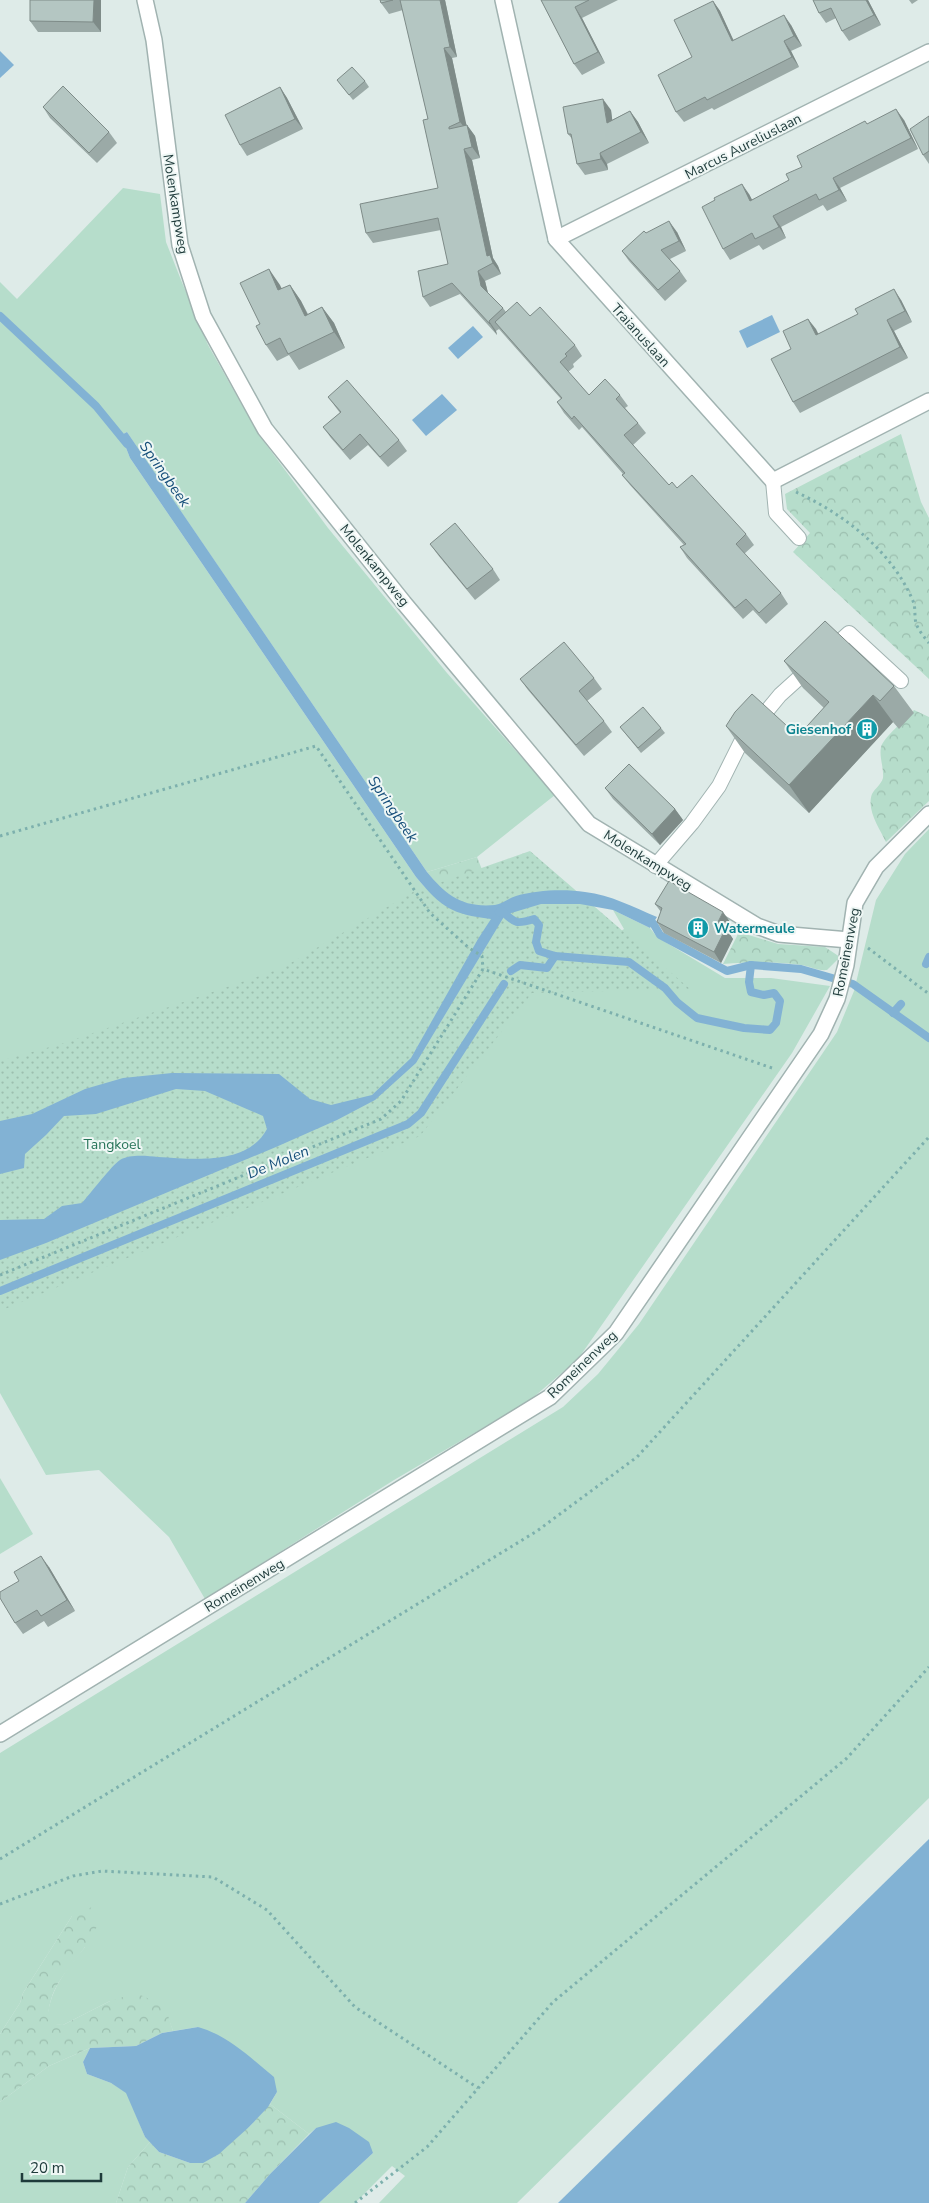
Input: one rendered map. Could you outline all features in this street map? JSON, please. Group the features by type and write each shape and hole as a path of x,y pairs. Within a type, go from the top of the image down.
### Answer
{"street":[{"name":"Molenkampweg","path":"145,0 154,40 180,245 202,316 265,428 404,603 589,824 757,926 779,934 849,940"},
{"name":"Traianuslaan","path":"503,0 556,239 773,481"},
{"name":"Marcus Aureliuslaan","path":"556,239 929,52"},
{"path":"773,481 929,401"},
{"name":"Romeinenweg","path":"0,1734 550,1397 616,1333 822,1034 837,999 846,965 855,903 876,868 929,814"}],"lane":[{"path":"773,481 776,513 799,538"},
{"path":"656,866 692,823 719,786 741,742 780,695 848,632 900,680"}],"path":[{"path":"773,481 809,498 874,543 899,575 914,602 916,625 929,643"},
{"path":"0,836 316,746 430,913 469,948 482,956 483,969 400,1101 381,1119 0,1275"},
{"path":"849,940 871,950 929,994"},
{"path":"483,969 794,1075"},
{"path":"0,1859 537,1530 637,1457 929,1137"},
{"path":"355,2203 427,2147 553,2002 847,1758 929,1667"},
{"path":"0,1904 73,1876 102,1871 213,1877 267,1910 355,2007 478,2088"}],"green space":[{"path":"123,188 160,194 166,242 181,280 208,345 259,435 328,528 447,673 555,795 477,857 427,872 127,432 121,435 130,458 416,877 434,898 343,967 0,1071 0,282 17,299"},
{"path":"901,434 921,502 929,518 929,679 793,552 810,533 787,509 785,494"},
{"path":"914,710 929,717 929,801 886,842 874,819 871,806 872,794 883,778 881,747 890,733"},
{"path":"929,829 929,1798 517,2203 379,2203 405,2176 392,2166 355,2203 319,2203 373,2153 316,2128 309,2134 270,2104 277,2092 198,2027 173,2031 164,2006 110,2001 63,2025 47,2024 48,2012 54,1991 64,1973 85,1947 72,1916 23,1993 20,2003 0,2034 0,1753 563,1407 598,1374 639,1324 837,1032 854,991 876,900 905,854"},
{"name":"Tangkoel","path":"530,851 690,989 532,993 420,1136 0,1311 0,1061 64,1043 282,968 413,892"},
{"path":"477,857 496,905 442,891 427,872"},
{"path":"613,910 650,928 657,937 725,978 771,978 830,986 792,1053 578,1359 529,1401 394,1480 205,1599 169,1537 99,1470 46,1475 0,1393 0,1275 435,1055 624,929"},
{"path":"739,932 778,944 825,947 840,957 827,970 782,963 752,962 723,964"},
{"path":"0,1478 33,1534 0,1554"},
{"path":"92,1907 101,1920 87,1944 54,1991 48,2023 63,2025 110,2001 136,1993 165,2006 173,2031 162,2033 136,2046 90,2048 49,2066 0,2102 0,2034 20,2003 23,1993 72,1916"},
{"path":"90,2048 83,2062 87,2074 111,2083 127,2093 145,2137 150,2142 128,2167 116,2203 0,2203 0,2102 49,2066"},
{"path":"270,2104 309,2134 245,2203 116,2203 128,2167 150,2142 159,2152 190,2163 249,2127"}],"water":[{"path":"0,51 14,65 0,78"},
{"path":"772,315 780,332 747,348 739,331"},
{"path":"473,326 483,337 458,359 448,348"},
{"path":"442,394 457,410 426,436 412,420"},
{"name":"Tangkoel","path":"127,432 427,872 441,887 464,902 483,905 495,905 516,896 533,892 559,890 585,892 631,905 657,917 650,928 613,910 580,904 541,904 505,915 416,1063 375,1100 337,1120 276,1147 46,1243 0,1260 0,1220 44,1219 62,1206 82,1203 116,1163 124,1158 139,1156 188,1159 219,1158 247,1149 258,1141 267,1129 263,1116 205,1091 176,1089 96,1114 64,1116 25,1154 24,1168 0,1174 0,1121 32,1114 85,1089 123,1078 172,1073 279,1074 310,1099 331,1105 372,1095 411,1058 491,919 466,915 448,908 433,896 416,877 130,458 121,435"},
{"path":"929,1839 929,2203 558,2203"},
{"path":"198,2027 229,2041 256,2062 274,2077 277,2092 268,2107 219,2154 203,2163 190,2163 159,2152 145,2137 126,2093 111,2083 87,2074 83,2062 90,2048 136,2046 162,2033"},
{"path":"336,2122 349,2128 369,2142 373,2153 319,2203 245,2203 271,2173 316,2128"}],"building":[{"path":"30,0 94,0 93,22 30,21"},
{"path":"380,0 393,0 381,3"},
{"path":"400,0 440,0 450,47 444,48 460,122 449,127 449,129 467,125 472,147 464,149 487,256 490,255 493,263 478,271 481,286 503,308 489,321 490,324 452,283 423,297 418,271 448,264 438,218 366,233 360,204 438,188 423,120 428,119"},
{"path":"541,0 589,0 575,7 598,52 574,64"},
{"path":"813,0 866,0 874,15 842,31 831,8 819,13"},
{"path":"713,1 732,41 784,15 794,36 784,41 792,57 707,100 705,97 676,112 658,75 692,57 674,20"},
{"path":"352,67 365,81 349,95 337,80"},
{"path":"63,86 109,132 89,153 43,107"},
{"path":"280,87 295,119 240,145 225,115"},
{"path":"603,99 607,123 630,111 641,132 600,153 601,159 577,164 571,134 568,134 563,107"},
{"path":"896,109 911,138 833,178 839,190 819,200 816,194 773,216 779,227 755,239 752,233 723,249 702,207 715,200 714,198 742,184 750,201 789,180 786,174 802,167 797,156 865,121 867,124"},
{"path":"929,116 929,151 923,155 910,129"},
{"path":"669,221 679,241 661,250 680,271 658,290 622,251 644,231 646,233"},
{"path":"269,269 278,290 290,285 305,316 322,307 334,332 288,354 280,338 266,345 256,326 260,324 240,283"},
{"path":"894,289 905,311 887,320 900,347 793,402 771,359 791,349 783,331 808,319 816,335 858,314 855,309"},
{"path":"517,302 530,316 540,307 575,345 565,354 567,356 560,362 589,395 605,379 620,395 616,399 638,423 624,435 669,485 672,482 677,488 692,475 746,534 736,544 781,593 759,613 746,599 735,608 680,547 686,544 622,475 625,473 574,416 572,419 557,402 562,398 495,322"},
{"path":"347,380 399,440 380,457 360,434 343,450 323,427 341,412 328,397"},
{"path":"455,523 493,569 467,589 430,544"},
{"path":"825,621 894,686 880,701 873,695 789,785 726,726 735,712 752,694 798,736 829,702 784,661"},
{"path":"564,642 594,678 579,691 604,721 576,745 520,679"},
{"path":"643,707 661,728 638,748 620,727"},
{"path":"629,764 675,809 652,834 605,788"},
{"name":"Watermeule","path":"669,881 723,912 717,924 726,928 714,952 657,922 662,908 655,904"},
{"path":"41,1556 67,1600 41,1616 37,1610 15,1623 0,1598 0,1592 19,1581 14,1572"}],"waterway":[{"name":"Springbeek","path":"0,316 96,406 127,444"},
{"path":"499,912 501,910 516,922 534,919 539,925 536,942 539,951 555,956 629,962 665,988 677,1002 697,1018 744,1028 770,1030 776,1023 780,1001 774,993 764,995 751,992 749,982 751,965"},
{"name":"Springbeek","path":"645,919 653,923 660,935 727,971 751,965 801,969 853,984 929,1038"},
{"name":"De Molen","path":"511,971 520,965 547,968 555,956"},
{"path":"926,964 929,957"},
{"name":"De Molen","path":"0,1291 408,1124 421,1113 504,984"},
{"path":"893,1013 901,1004"}],"place":[{"name":"Giesenhof","path":"867,729"},
{"name":"Watermeule","path":"698,928"}]}
